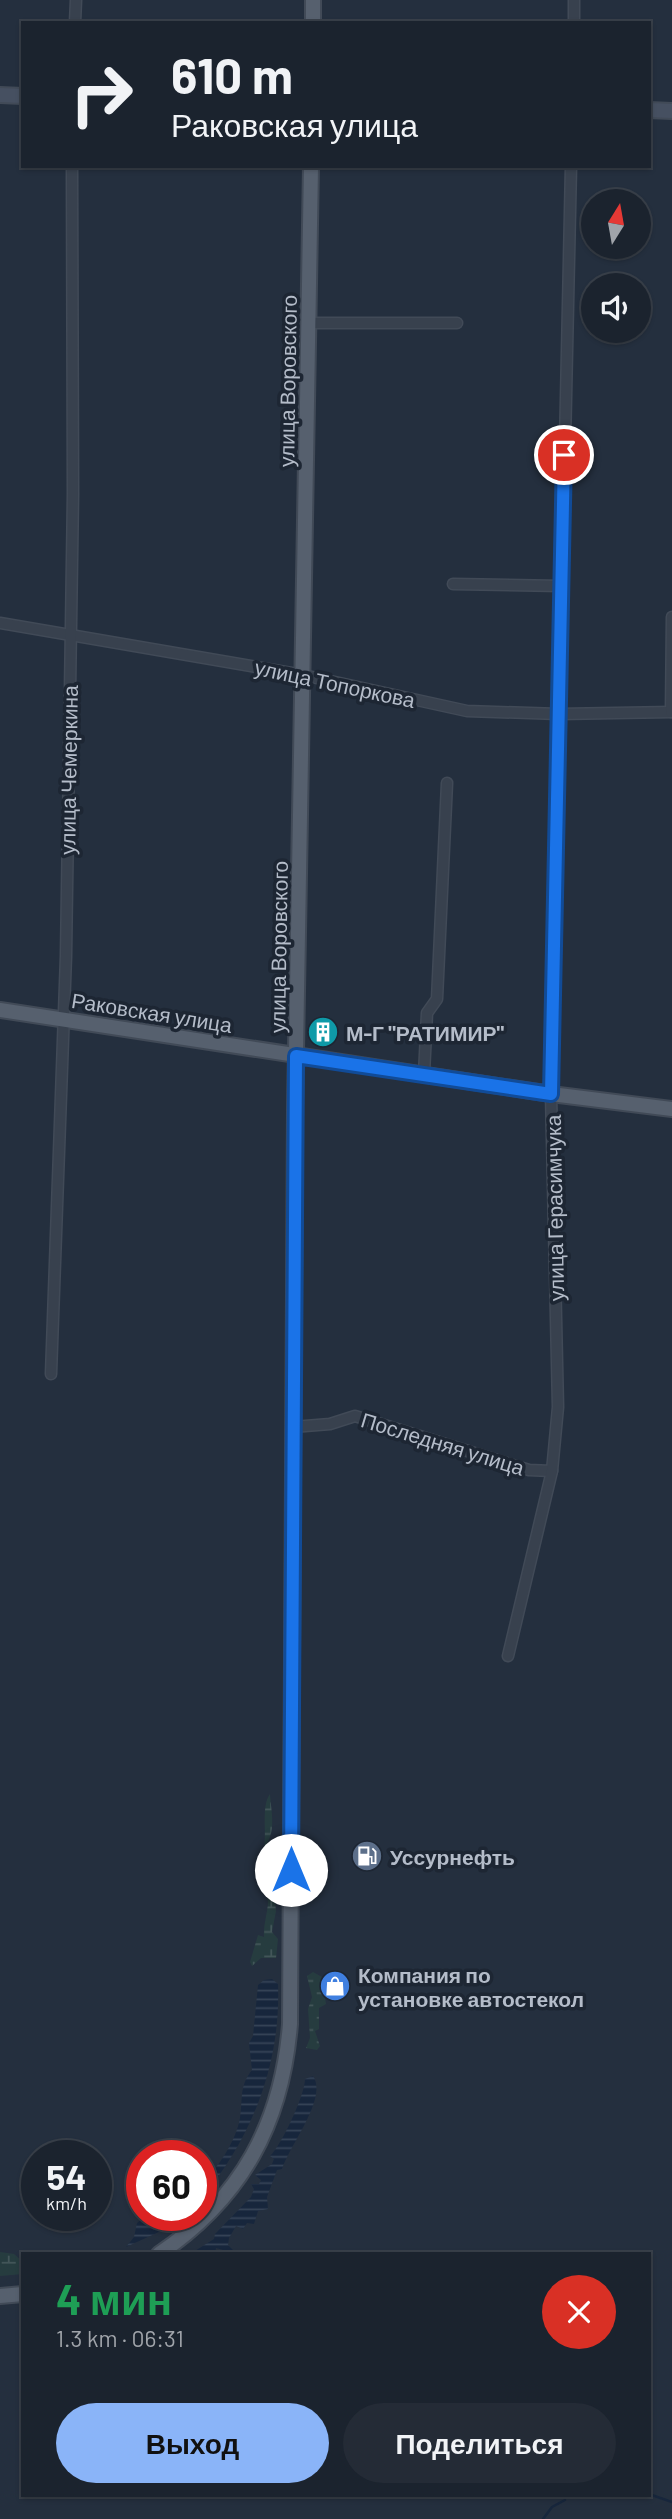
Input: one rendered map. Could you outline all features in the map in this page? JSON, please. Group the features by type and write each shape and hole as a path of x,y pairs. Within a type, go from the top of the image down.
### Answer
{"main road":[{"path":"313,0 313,21"},
{"name":"улица Воровского","path":"162,2252 200,2224 218,2206 254,2154 270,2120 287,2053 291,1939 296,1056 311,168"},
{"name":"Раковская улица","path":"0,1010 551,1094 672,1109"},
{"path":"0,2296 21,2294"}],"street":[{"path":"75,21 76,0"},
{"path":"574,0 574,21"},
{"path":"0,96 21,96"},
{"path":"651,110 672,111"},
{"name":"улица Чемеркина","path":"51,1374 66,956 73,494 72,168"},
{"name":"улица Герасимчука","path":"508,1656 552,1471 558,1407 551,1094 571,168"},
{"path":"309,323 457,323"},
{"path":"453,584 561,586"},
{"path":"672,617 672,712"},
{"name":"улица Топоркова","path":"0,623 303,675 467,711 559,714 672,712"},
{"path":"424,1074 427,1013 437,999 447,783"},
{"name":"Последняя улица","path":"293,1427 330,1424 355,1416 529,1470 552,1471"}],"green space":[{"path":"270,1794 272,1829 264,1848 266,1805"},
{"path":"270,1851 276,1911 272,1932 278,1939 276,1958 261,1958 252,1966 250,1962 258,1935 264,1937 268,1904 261,1865"},
{"path":"313,1972 322,1977 326,2004 319,2008 319,2029 315,2031 320,2046 317,2050 306,2048 310,2038 308,2009 312,1997 307,1976"},
{"path":"0,2252 14,2254 21,2260 21,2274 0,2276"}],"water":[{"path":"272,1979 278,1984 278,2014 268,2071 249,2125 217,2179 217,2166 238,2127 243,2087 252,2070 249,2043 253,2036 258,1985 264,1980"},
{"path":"313,2076 316,2096 282,2169 277,2170 267,2197 268,2209 258,2211 254,2224 247,2223 243,2229 236,2226 228,2245 235,2252 216,2248 215,2252 193,2252 214,2239 215,2234 251,2197 254,2189 251,2184 259,2184 261,2180 255,2175 272,2164 274,2159 270,2156 292,2120 305,2079"},
{"path":"135,2231 161,2231 126,2247"}],"waterway":[{"path":"651,2495 672,2502"},
{"path":"543,2519 552,2507 565,2500"}],"place":[{"name":"М-Г \"РАТИМИР\"","path":"323,1032"},
{"name":"Уссурнефть","path":"367,1856"},
{"name":"Компания по установке автостекол","path":"335,1986"}],"route":[{"path":"291,1870 296,1056 551,1094 564,455"}]}
